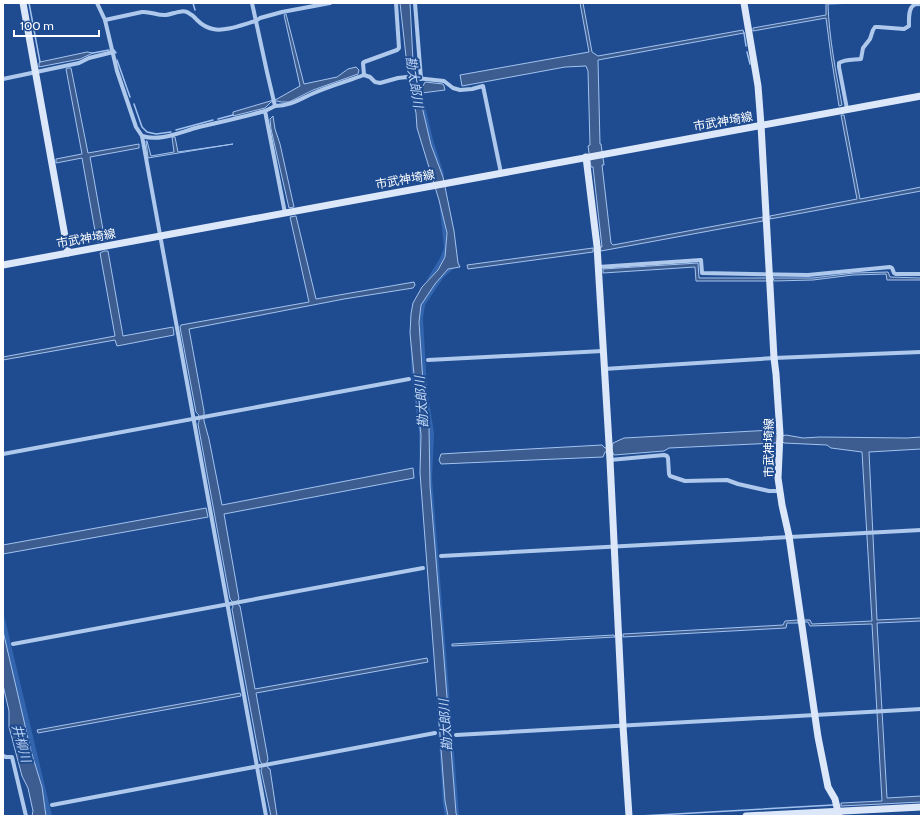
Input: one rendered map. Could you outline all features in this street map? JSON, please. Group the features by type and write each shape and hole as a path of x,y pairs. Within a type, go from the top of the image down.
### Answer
{"main road":[{"path":"23,3 68,253"},
{"path":"744,3 758,86 761,125 921,96"},
{"name":"市武神埼線","path":"3,265 761,125 774,358 780,434 778,472 779,491 789,536 818,737 828,787 835,799 839,814"},
{"path":"587,157 597,246 629,816"},
{"path":"746,816 839,814 921,807"}],"street":[{"path":"97,3 106,20 117,71 136,127 142,136 159,236 229,604 266,816"},
{"path":"252,3 274,102"},
{"path":"106,20 142,12 165,15 180,11 190,14 198,21 215,30 256,21 260,18 282,12 330,3"},
{"path":"364,75 364,62 399,48 396,3"},
{"path":"415,3 419,79"},
{"path":"847,109 839,63 846,60 861,59 864,48 875,27 907,28 909,26 910,10 913,5 921,4"},
{"path":"3,79 79,63 89,58 113,52"},
{"path":"274,102 284,106 292,104 313,93 364,75 370,77 375,82 380,83 407,77 444,81 460,90 483,86 501,173"},
{"path":"142,136 148,138 164,137 265,111 274,102"},
{"path":"265,111 285,213"},
{"path":"598,267 701,260 702,273 808,275 890,267 896,274 921,274"},
{"path":"428,360 603,351"},
{"path":"604,369 774,358 921,352"},
{"path":"3,454 409,379"},
{"path":"609,453 667,456 670,476 685,481 727,480 769,491 779,491"},
{"path":"441,556 921,530"},
{"path":"13,644 423,568"},
{"path":"456,735 921,709"},
{"path":"52,805 435,733"},
{"path":"3,756 12,757 26,816"}],"shaded area":[{"path":"422,93 433,140 444,174 443,177 431,145 420,98"},
{"path":"439,200 445,227 447,245 446,254 438,270 426,281 440,258 444,248"},
{"path":"454,268 443,278 425,305 423,318 427,389 434,433 432,479 459,816 457,816 456,813 430,486 429,428 423,383 419,322 421,305 435,284 448,269"},
{"path":"410,333 421,435 420,473 419,432 412,380"},
{"path":"3,611 52,816 46,816 42,787 31,751 3,631"},
{"path":"434,659 445,801 448,816 445,816 443,804"}],"water":[{"name":"勘太郎川","path":"400,3 410,3 413,61 418,87 421,88 425,82 443,84 445,90 422,93 420,98 431,145 443,177 454,231 458,263 460,267 448,269 435,284 421,305 419,322 423,383 429,428 430,486 457,816 448,816 445,801 420,473 421,435 410,333 413,303 422,287 438,270 445,257 447,233 439,200 417,128 416,113 409,83"},
{"path":"580,3 583,3 592,52 598,56 743,30 744,33 598,60 600,144 604,165 602,165 611,243 613,245 763,217 763,221 601,251 600,247 602,247 593,167 591,167 588,146 590,145 588,71 586,66 565,67 462,86 460,75 589,52"},
{"path":"826,3 858,3 828,4 831,42 842,105 839,106 826,18 753,31 753,28 826,15"},
{"path":"286,14 304,84 337,77 348,69 356,67 359,70 358,74 313,90 289,102 271,102 265,108 233,116 233,112 277,99 300,86 284,15"},
{"path":"87,52 93,53 80,59 39,67 40,62"},
{"path":"71,68 88,153 139,144 139,148 90,157 105,241 97,242 82,158 56,163 56,159 82,154 66,69"},
{"path":"841,115 844,115 860,199 921,187 921,191 770,219 770,216 857,199"},
{"path":"273,116 294,207 289,208 271,129 270,119"},
{"path":"172,137 175,137 178,152 233,144 148,158 146,141 151,156 174,152"},
{"path":"296,216 316,299 414,282 415,285 413,288 344,299 189,329 204,411 204,421 222,505 413,468 414,478 224,514 239,606 255,689 427,658 428,662 256,693 277,816 271,816 261,770 262,765 260,761 232,609 232,601 230,599 198,424 199,418 196,412 180,327 181,325 309,302 290,217"},
{"path":"593,248 593,252 468,269 467,265"},
{"path":"108,251 123,336 173,327 174,335 117,346 115,340 3,360 3,357 115,336 100,253"},
{"path":"698,263 699,278 767,278 767,281 696,281 695,267 603,273 603,269"},
{"path":"888,272 890,277 921,278 921,280 887,280 886,274 853,275 813,280 774,281 773,278 813,278 854,273"},
{"path":"773,430 778,435 803,438 921,437 921,449 869,452 877,620 921,618 921,621 877,623 887,798 921,796 921,802 841,806 841,803 882,801 872,624 810,626 808,622 805,622 804,620 810,620 812,624 872,621 862,452 831,448 827,445 784,443 782,441 777,441 776,443 669,448 664,451 614,455 612,451 605,452 603,457 441,464 439,460 441,454 602,445 605,448 612,447 613,443 624,438"},
{"path":"206,508 208,517 3,554 3,545"},
{"path":"798,620 798,623 787,623 786,628 623,637 623,634 783,625 785,621"},
{"name":"井柳川","path":"3,631 31,751 42,787 46,816 32,816 33,811 28,788 22,776 9,727 9,711 3,685"},
{"path":"614,635 615,637 452,646 452,644"},
{"path":"240,693 241,696 38,733 37,730"}],"waterway":[{"path":"29,3 40,62"},
{"path":"193,3 195,10"},
{"path":"744,33 746,46"},
{"path":"93,53 109,50"},
{"path":"747,52 750,64"},
{"path":"117,60 130,97"},
{"path":"134,104 142,127 147,132 156,134 171,132"},
{"path":"218,119 233,115"},
{"path":"176,130 213,120"},
{"path":"640,816 833,805"}]}
